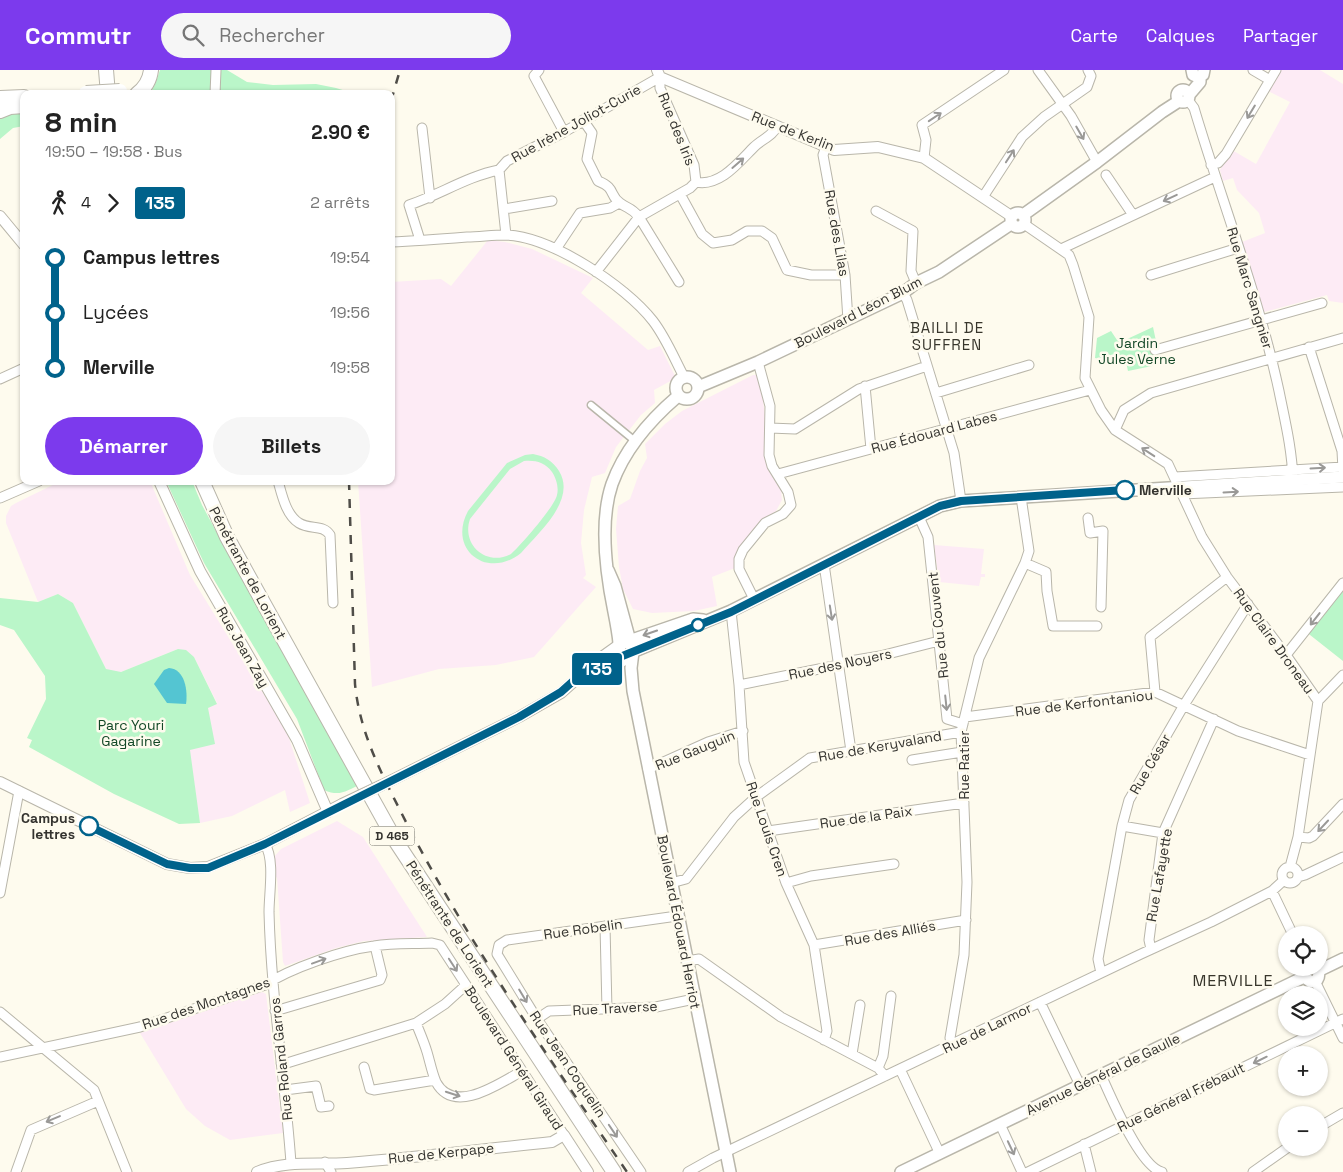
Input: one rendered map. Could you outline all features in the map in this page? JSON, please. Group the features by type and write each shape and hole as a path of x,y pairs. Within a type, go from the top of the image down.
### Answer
{"main road":[{"path":"107,70 111,90"},
{"path":"142,90 148,81 151,70"},
{"path":"1011,220 1017,227 1183,96 1200,82 1197,73"},
{"path":"0,98 20,97"},
{"path":"0,112 20,107"},
{"name":"Boulevard Léon Blum","path":"698,387 758,362 903,292 916,283 939,272 1011,220"},
{"path":"684,377 693,379 698,387 696,395 689,400 685,400 678,396 675,387 678,381 684,377"},
{"path":"678,396 658,414 635,441 612,484 605,518 605,545 608,570 615,586 625,642 693,619 710,620"},
{"path":"620,657 731,612 940,506 961,501 1179,486 1293,475 1343,477"},
{"name":"Pénétrante de Lorient","path":"204,485 249,577 395,840 614,1172"},
{"name":"Boulevard Édouard Herriot","path":"625,642 633,652 631,668 633,691 730,1172"},
{"name":"Boulevard Édouard Herriot","path":"625,642 620,657 633,691"},
{"name":"Avenue Général de Gaulle","path":"1328,966 1343,959"},
{"name":"Avenue Général de Gaulle","path":"901,1172 1306,976"},
{"name":"Boulevard Édouard Herriot","path":"723,1172 725,1154"}],"street":[{"path":"215,90 216,70"},
{"path":"539,70 534,76 564,132"},
{"path":"924,158 926,140 922,126 1004,70"},
{"path":"1038,70 1063,104 1097,162"},
{"path":"983,197 1022,138 1044,117 1087,87 1091,76 1088,70"},
{"path":"1253,70 1270,80"},
{"path":"1211,165 1218,163 1226,154 1276,70"},
{"name":"Rue Irène Joliot-Curie","path":"506,235 499,170 507,161 564,132 659,73"},
{"name":"Rue de Kerlin","path":"659,73 834,150 878,147 924,158 983,197 1011,220"},
{"name":"Rue des Iris","path":"659,73 660,88 694,166 696,182"},
{"name":"Rue Marc Sangnier","path":"1183,96 1194,108 1262,320 1290,444 1293,475"},
{"path":"584,120 592,133 587,159 598,181 608,185 619,203 632,208 679,282"},
{"path":"596,272 639,217 690,188 696,182 704,184 722,176 775,132 777,126"},
{"path":"422,128 430,198"},
{"name":"Rue des Lilas","path":"826,147 823,155 845,275 848,320"},
{"path":"420,240 408,205 430,198 487,172 499,170"},
{"path":"1106,174 1134,215"},
{"path":"1061,249 1215,177"},
{"path":"680,194 702,234 712,243 732,240 747,231 762,231 772,238 787,270 812,274 845,275"},
{"path":"504,209 552,201"},
{"path":"556,249 580,213 610,208 619,203"},
{"path":"876,211 913,231 911,270 916,283"},
{"path":"0,216 20,241"},
{"path":"1024,220 1069,256 1073,264 1089,317 1085,378 1100,410 1115,430 1168,464 1179,486 1343,487"},
{"path":"395,242 506,235 534,240 556,249 617,286 653,321 684,377"},
{"path":"1151,275 1238,248"},
{"path":"903,292 928,366 956,465 961,501"},
{"path":"1155,350 1322,303"},
{"path":"1115,430 1124,410 1151,393 1343,338"},
{"path":"1293,475 1343,468 1342,451 1309,347"},
{"path":"754,599 739,569 741,555 765,523 783,514 791,505 788,492 772,466 769,455 770,406 758,362"},
{"path":"936,393 1029,365"},
{"path":"770,428 795,430 858,389 928,366"},
{"path":"0,379 20,370"},
{"path":"865,386 871,449"},
{"name":"Rue Édouard Labes","path":"778,474 1090,390"},
{"path":"591,405 635,441"},
{"path":"0,498 30,485"},
{"name":"Rue Jean Zay","path":"161,485 200,571 298,740 328,812"},
{"path":"279,485 291,516 304,526 324,528 330,535 333,603"},
{"name":"Rue Claire Droneau","path":"1179,486 1202,537 1227,577 1318,700 1298,837"},
{"name":"Rue Ratier","path":"953,1044 950,1038 964,956 966,920 967,882 962,752 963,724 979,658 1025,563 1028,551 1021,497"},
{"name":"Rue du Couvent","path":"919,517 928,537 947,719 963,724"},
{"path":"1088,518 1090,533 1103,531 1101,607"},
{"path":"1025,563 1046,572 1053,626 1097,626"},
{"path":"824,564 851,750"},
{"path":"1155,692 1150,637 1227,577"},
{"path":"1286,655 1343,583"},
{"name":"Rue César","path":"1101,973 1098,967 1098,959 1122,826 1129,800 1184,705 1248,604"},
{"name":"Rue Louis Cren","path":"731,612 743,731 744,762 786,883 814,945 827,1031 824,1040"},
{"name":"Rue des Noyers","path":"739,685 779,676 789,676 939,641"},
{"path":"0,782 167,864 190,868 208,868 265,844 526,713 561,692 581,674 625,642"},
{"path":"581,674 588,673 620,657"},
{"path":"1318,700 1343,675"},
{"name":"Rue de Kerfontaniou","path":"963,724 1155,692 1238,731 1310,755"},
{"name":"Rue Lafayette","path":"1151,949 1148,940 1163,833 1214,719"},
{"name":"Rue de Keryvaland","path":"671,883 681,882 686,879 734,817 756,797 810,758 963,724"},
{"name":"Rue Gauguin","path":"648,769 708,742 743,731"},
{"path":"912,760 962,752"},
{"path":"0,893 19,791"},
{"name":"Rue de la Paix","path":"768,832 964,803"},
{"path":"1343,804 1314,836 1309,838 1298,837 1290,867 1283,873 1284,880 1293,882 1298,877 1343,857"},
{"path":"1122,826 1163,833"},
{"name":"Rue Roland Garros","path":"265,844 269,851 270,864 270,913 275,1011 285,1090 291,1163"},
{"path":"786,883 811,876 894,864"},
{"path":"1290,867 1296,870 1298,877"},
{"name":"Rue de Larmor","path":"688,1172 885,1076 1211,922 1272,891 1284,880"},
{"path":"1272,891 1289,926"},
{"name":"Rue Robelin","path":"497,954 499,945 507,940 678,916"},
{"name":"Rue des Alliés","path":"814,945 966,920"},
{"path":"605,926 607,1010"},
{"name":"Rue des Montagnes","path":"0,1057 140,1027 265,985 274,979 337,955 375,946 432,943 440,945"},
{"name":"Boulevard Général Giraud","path":"440,945 588,1172"},
{"path":"275,1011 380,980 382,975 375,946"},
{"name":"Rue Jean Coquelin","path":"497,954 537,1019 641,1172"},
{"path":"687,961 699,959 781,1017 878,1068 885,1076"},
{"path":"1314,976 1339,1021 1343,1038"},
{"path":"281,1063 416,1023 445,1004 466,985"},
{"path":"878,1068 883,1056 891,996"},
{"name":"Rue Traverse","path":"537,1019 549,1011 656,1008 694,999"},
{"path":"1040,1002 1080,1085"},
{"path":"852,1054 860,1005"},
{"path":"0,1012 94,1090 127,1172"},
{"name":"Rue Général Frébault","path":"1028,1172 1339,1021"},
{"path":"416,1023 427,1051 435,1080 440,1088 448,1094 459,1097 487,1091 522,1071"},
{"path":"364,1067 370,1088 374,1090 435,1080"},
{"path":"900,1070 940,1154"},
{"path":"1101,1075 1124,1125 1144,1158 1158,1172"},
{"path":"285,1090 316,1086 320,1106 329,1106"},
{"path":"16,1172 31,1130 98,1101"},
{"path":"1328,1122 1343,1113"},
{"path":"1000,1124 1022,1172"},
{"name":"Rue de Kerpape","path":"257,1172 291,1163 346,1163 552,1142 564,1135"},
{"path":"1084,1144 1091,1172"},
{"path":"1253,1172 1278,1154"},
{"path":"325,1162 331,1172"}],"shaded area":[{"path":"1280,70 1320,70 1343,84 1343,303 1329,301 1327,295 1264,312 1242,242 1265,233 1259,213 1237,190 1233,178 1223,181 1220,170 1232,150 1256,164 1290,102 1268,91"},
{"path":"488,240 532,249 593,278 581,293 648,350 660,346 676,378 654,390 655,403 641,415 616,447 605,473 592,477 584,510 581,543 586,575 583,578 596,587 534,657 496,665 439,669 372,687 358,485 395,485 395,282 441,279 451,286"},
{"path":"756,375 758,378 763,400 765,417 764,449 767,465 781,490 782,500 776,511 766,517 752,531 737,553 734,560 735,568 712,577 717,606 694,611 652,613 633,609 623,589 616,529 618,506 630,499 647,458 645,444 665,424 682,411"},
{"path":"53,485 152,485 190,575 287,732 310,803 290,812 285,790 232,816 200,823 189,750 208,708 217,703 194,657 178,649 121,672 113,672 106,669 73,603 58,594 38,602 6,523 6,516 11,506"},
{"path":"934,545 984,549 981,574 985,574 985,577 981,577 979,586 939,582"},
{"path":"337,821 363,837 427,937 364,941 336,948 285,966 283,962 274,857 281,849"},
{"path":"262,992 266,994 283,1133 230,1140 205,1126 186,1109 140,1033"}],"green space":[{"path":"160,70 227,70 247,82 273,85 316,84 343,90 152,90"},
{"path":"20,112 20,127 13,128 0,139 0,114"},
{"name":"Jardin Jules Verne","path":"1153,327 1156,341 1149,342 1157,365 1128,371 1126,362 1109,366 1108,361 1095,358 1097,338 1111,331 1117,340 1125,340"},
{"path":"525,455 541,456 557,467 563,482 563,493 559,504 545,526 521,553 508,561 484,562 474,557 467,549 463,538 463,525 468,511 507,463","holes":["524,461 536,461 549,469 556,480 558,492 550,508 522,543 511,554 493,558 478,551 473,545 468,529 470,519 510,469"]},
{"path":"168,485 194,485 202,505 244,583 361,784 339,793 324,790 297,719 204,563"},
{"path":"1343,583 1343,661 1305,631"},
{"name":"Parc Youri Gagarine","path":"58,594 73,603 106,669 121,672 178,649 186,650 194,657 217,704 208,708 215,744 190,750 200,823 179,824 114,794 29,747 32,740 27,738 46,699 45,676 14,630 0,625 0,598 38,602"}],"water":[{"path":"169,668 179,672 182,676 186,687 186,704 167,703 154,684 164,670"}],"railway":[{"path":"394,90 400,70"},
{"path":"349,485 355,684 362,721 374,756 407,824 457,914 512,1001 627,1172"}],"bus line":[{"name":"135","path":"89,826 167,864 190,868 208,868 265,844 519,717 561,692 581,674 588,673 620,657 731,612 940,506 961,501 1125,490"}],"place":[{"name":"Merville","path":"1125,490"},
{"name":"Campus lettres","path":"89,826"}],"district":[{"name":"BAILLI DE SUFFREN","path":"947,336"},
{"name":"MERVILLE","path":"1233,980"}]}
